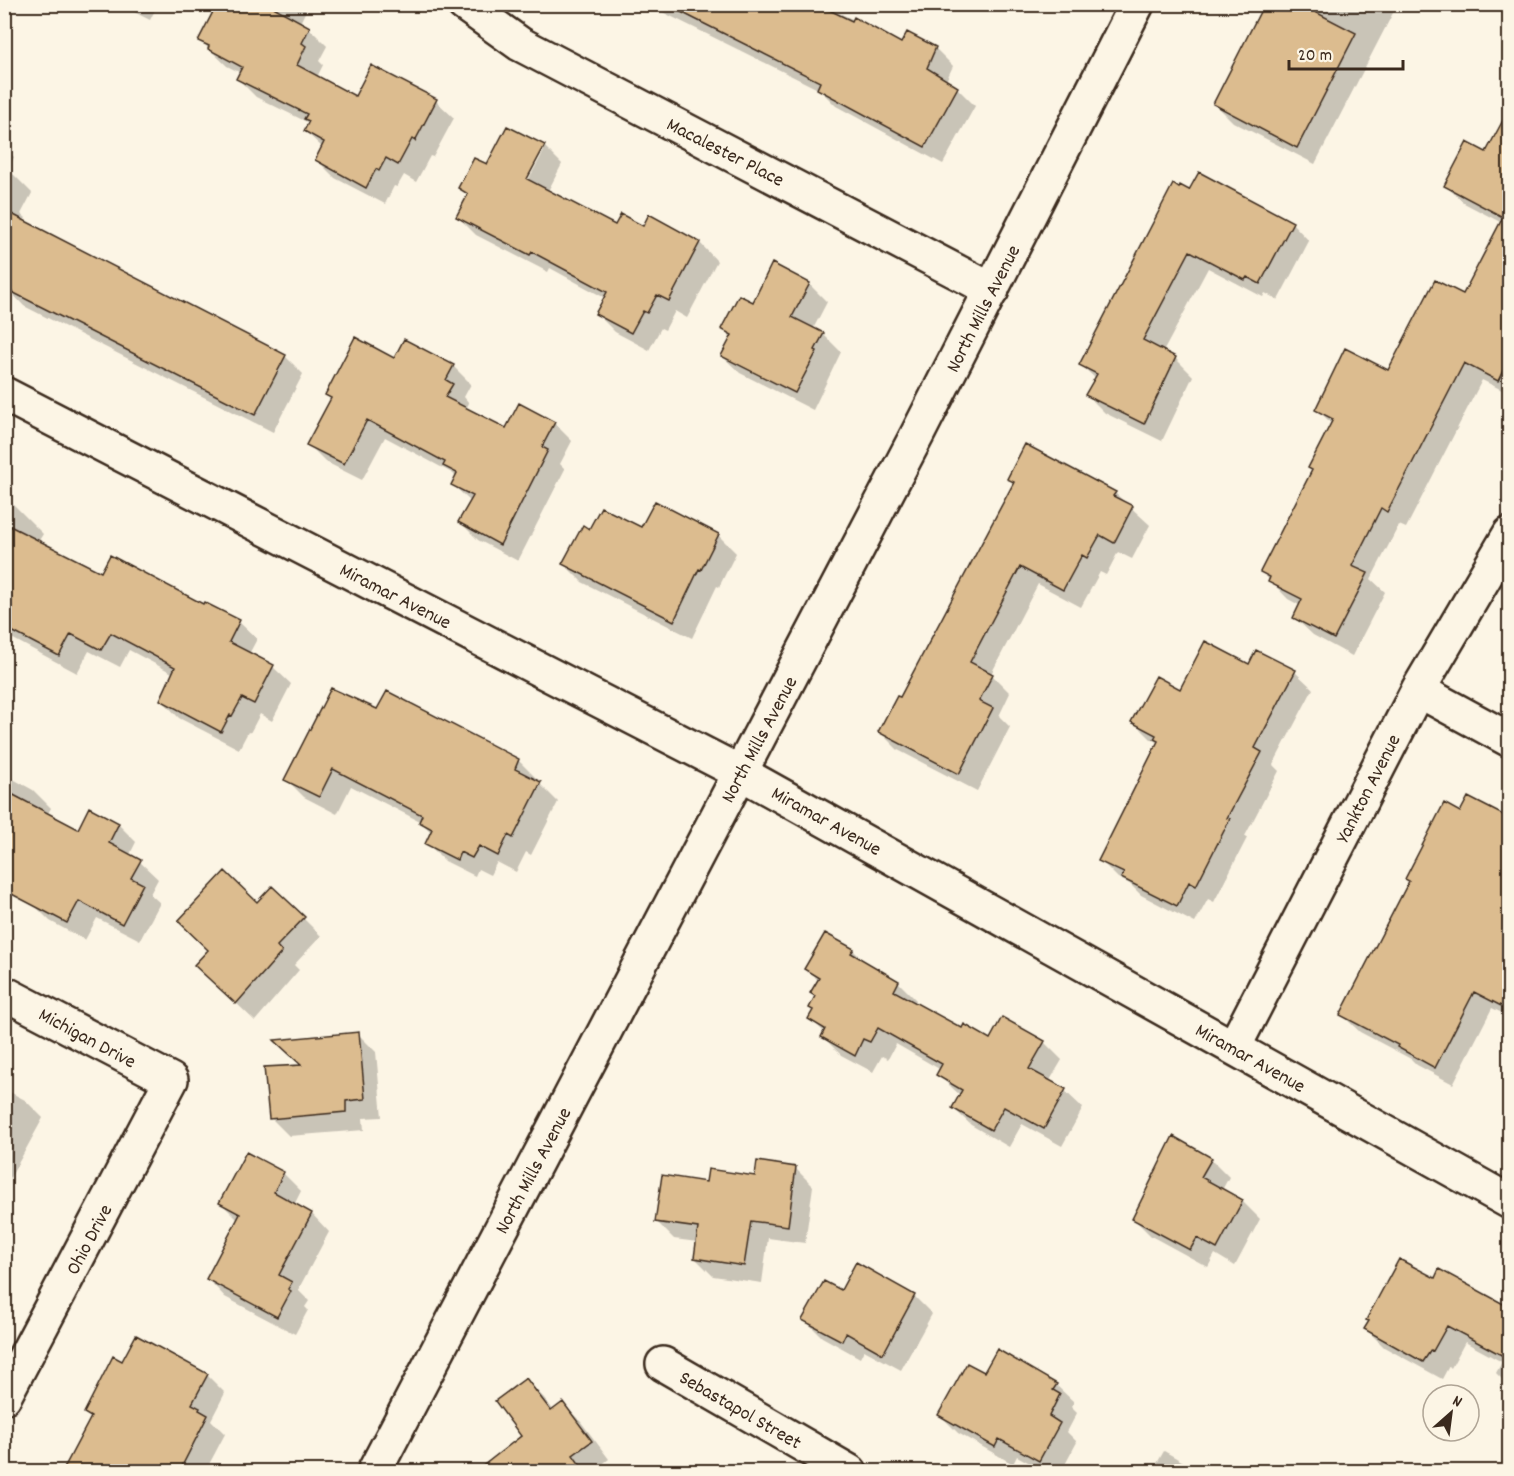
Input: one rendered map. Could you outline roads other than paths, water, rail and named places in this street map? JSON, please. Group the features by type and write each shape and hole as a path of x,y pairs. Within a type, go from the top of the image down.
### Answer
{"street":[{"name":"Macalester Place","path":"464,4 520,44 992,290"},
{"name":"North Mills Avenue","path":"374,1472 741,773 992,290 1137,4"},
{"name":"Miramar Avenue","path":"4,394 741,773 1509,1202"},
{"name":"Yankton Avenue","path":"1234,1047 1418,690 1509,534"},
{"path":"1418,690 1509,740"},
{"name":"Michigan Drive","path":"4,993 171,1080"},
{"name":"Ohio Drive","path":"4,1397 171,1080"},
{"name":"Sebastapol Street","path":"663,1364 850,1472"}]}
